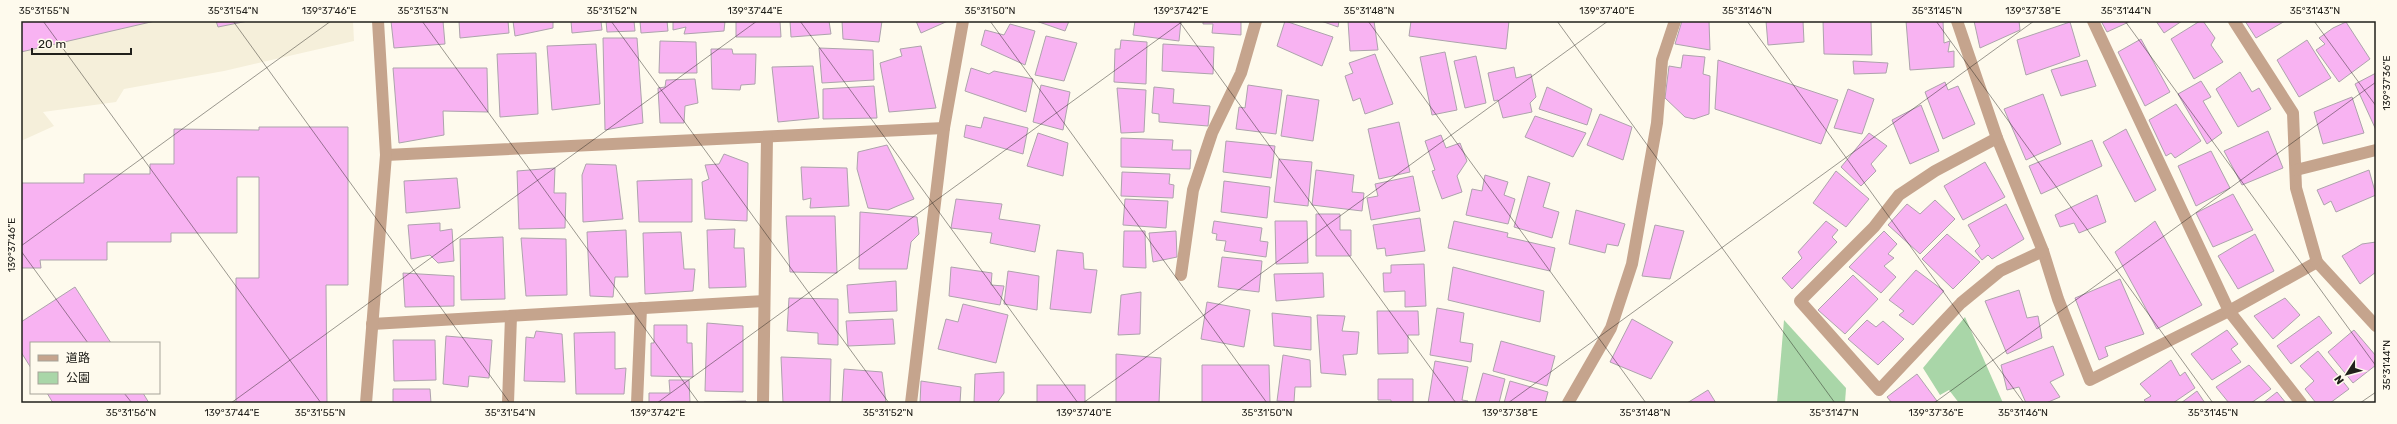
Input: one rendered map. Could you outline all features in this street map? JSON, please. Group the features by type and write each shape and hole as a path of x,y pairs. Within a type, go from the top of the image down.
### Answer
{"street":[{"path":"366,403 386,156 378,21"},
{"path":"911,403 944,128 963,21"},
{"path":"1181,275 1193,190 1212,133 1240,73 1256,21"},
{"path":"1568,403 1611,328 1632,264 1657,123 1662,60 1675,21"},
{"path":"1957,21 1997,138 2043,251 2058,299 2090,380 2230,311 2317,262"},
{"path":"2093,21 2230,311 2301,403"},
{"path":"2234,21 2293,113 2296,188 2317,262 2376,326"},
{"path":"386,156 944,128"},
{"path":"763,403 767,137"},
{"path":"1997,138 1935,171 1899,195 1874,227 1800,301 1879,390 1961,303 2000,271 2043,251"},
{"path":"2296,170 2376,150"},
{"path":"372,324 764,301"},
{"path":"637,403 641,308"},
{"path":"508,403 511,316"}],"shaded area":[{"path":"21,21 353,21 354,41 224,71 124,89 116,102 43,112 54,126 21,141"}],"green space":[{"path":"1965,317 2003,403 1959,403 1949,390 1940,395 1923,368"},
{"path":"1784,320 1846,388 1845,403 1777,403"}],"building":[{"path":"21,21 155,21 21,52"},
{"path":"216,21 248,21 218,27"},
{"path":"391,21 443,21 445,44 394,48"},
{"path":"459,21 508,21 509,33 460,38"},
{"path":"513,21 553,21 553,28 515,36"},
{"path":"571,21 601,21 602,30 572,33"},
{"path":"606,21 634,21 635,31 607,32"},
{"path":"640,21 667,21 668,31 641,33"},
{"path":"673,21 725,21 724,31 684,34 686,27 673,30"},
{"path":"736,21 780,21 781,37 736,37"},
{"path":"790,21 829,21 831,34 791,37"},
{"path":"842,21 882,21 879,42 843,39"},
{"path":"916,21 948,21 921,33"},
{"path":"1036,21 1069,21 1065,31"},
{"path":"1135,21 1181,21 1179,41 1133,35"},
{"path":"1203,21 1241,21 1241,35 1212,33 1213,24 1203,24"},
{"path":"1285,21 1333,37 1322,66 1277,46"},
{"path":"1321,21 1339,21 1338,27"},
{"path":"1348,21 1374,21 1378,50 1350,51"},
{"path":"1411,21 1509,21 1506,49 1409,36"},
{"path":"1682,21 1709,21 1710,50 1675,44"},
{"path":"1766,21 1803,21 1804,42 1768,45"},
{"path":"1823,21 1871,21 1872,55 1824,54"},
{"path":"1906,21 1943,21 1944,43 1950,41 1948,52 1954,51 1954,67 1910,70"},
{"path":"1974,21 2019,21 2020,30 1980,48"},
{"path":"2101,21 2131,21 2107,32"},
{"path":"2156,21 2182,21 2164,33"},
{"path":"2200,21 2203,21 2215,38 2211,45 2223,62 2194,79 2171,39"},
{"path":"2245,21 2285,21 2256,38"},
{"path":"2070,22 2080,56 2026,75 2017,40"},
{"path":"2346,22 2370,59 2339,82 2316,50 2325,44 2319,38 2333,28"},
{"path":"1010,24 1035,31 1025,65 981,45 985,30 1004,35"},
{"path":"1046,36 1077,43 1064,81 1035,75"},
{"path":"603,38 637,38 643,123 605,130"},
{"path":"2141,39 2170,92 2145,106 2118,52"},
{"path":"1121,40 1147,42 1146,84 1114,82 1115,49 1120,49"},
{"path":"2307,40 2331,78 2299,97 2277,60"},
{"path":"660,41 696,42 697,73 659,73"},
{"path":"596,44 600,104 552,110 547,46"},
{"path":"1163,44 1214,47 1213,74 1162,71"},
{"path":"921,46 936,108 889,112 880,63 902,56 900,49"},
{"path":"819,48 873,50 874,80 822,83"},
{"path":"711,49 732,49 733,54 756,54 755,84 741,85 740,90 712,89"},
{"path":"1445,52 1457,110 1432,115 1420,57"},
{"path":"536,53 538,114 500,117 497,54"},
{"path":"1375,54 1393,104 1365,114 1360,98 1353,101 1345,76 1353,73 1349,63"},
{"path":"1683,55 1705,57 1703,74 1710,76 1709,114 1694,119 1685,117 1665,98 1669,66 1681,68"},
{"path":"1476,56 1486,103 1465,108 1454,61"},
{"path":"1718,60 1838,100 1821,144 1715,109"},
{"path":"2087,60 2096,86 2061,96 2051,70"},
{"path":"1853,61 1888,63 1886,73 1854,74"},
{"path":"813,66 819,118 778,122 772,67"},
{"path":"1514,67 1516,78 1531,74 1536,97 1530,103 1532,112 1503,118 1498,100 1494,101 1488,73"},
{"path":"393,68 487,68 488,112 443,111 444,135 399,143"},
{"path":"971,68 989,74 994,71 1033,79 1026,112 965,91"},
{"path":"2240,72 2252,92 2259,88 2271,109 2238,127 2216,89"},
{"path":"2376,73 2376,130 2355,84"},
{"path":"695,79 698,103 685,106 684,123 660,123 658,88 665,87 666,80"},
{"path":"2201,81 2211,97 2203,101 2222,133 2207,144 2178,94"},
{"path":"1945,82 1948,90 1958,86 1975,124 1943,139 1925,92"},
{"path":"1041,85 1070,92 1063,130 1033,122"},
{"path":"1248,85 1282,90 1276,134 1236,129 1239,107 1245,108"},
{"path":"874,86 877,118 823,119 823,89"},
{"path":"1154,87 1174,89 1173,103 1210,106 1208,126 1159,122 1159,114 1152,113"},
{"path":"1547,87 1592,109 1587,125 1539,109"},
{"path":"1117,88 1146,90 1144,132 1121,133"},
{"path":"1848,89 1874,99 1862,134 1834,128"},
{"path":"2043,94 2061,144 2026,160 2004,109"},
{"path":"1287,95 1319,100 1313,141 1281,136"},
{"path":"2352,97 2364,133 2323,144 2314,112"},
{"path":"2176,104 2201,141 2175,158 2171,153 2166,156 2149,120"},
{"path":"1921,105 1939,151 1910,164 1892,120"},
{"path":"1600,114 1632,127 1623,160 1587,145"},
{"path":"1535,116 1586,133 1573,157 1525,137"},
{"path":"984,117 1028,128 1023,154 964,137 966,125 981,128"},
{"path":"1399,122 1410,172 1379,179 1368,129"},
{"path":"259,127 348,127 348,285 326,285 327,403 236,403 236,278 259,278 259,177 237,177 237,233 171,233 171,242 107,242 107,260 40,260 41,268 21,268 21,183 84,183 84,174 150,174 150,164 174,164 174,129 259,130"},
{"path":"2126,129 2156,190 2135,202 2103,142"},
{"path":"2268,131 2283,168 2242,185 2224,151"},
{"path":"1038,133 1068,143 1063,176 1027,166"},
{"path":"1869,133 1887,146 1871,164 1876,171 1861,186 1841,167"},
{"path":"1441,135 1446,148 1460,143 1467,161 1457,176 1462,192 1442,199 1432,171 1435,170 1425,141"},
{"path":"1121,138 1173,140 1172,150 1191,150 1190,169 1121,167"},
{"path":"2092,140 2102,166 2041,194 2029,166"},
{"path":"1226,141 1275,146 1271,178 1223,172"},
{"path":"887,145 914,199 888,210 868,208 857,169 858,152"},
{"path":"2211,151 2230,188 2196,206 2178,166"},
{"path":"724,154 748,163 747,221 705,219 702,182 709,179 705,165 719,164"},
{"path":"1279,159 1312,162 1308,206 1274,202"},
{"path":"1985,162 2005,197 1963,220 1944,186"},
{"path":"586,164 616,165 623,219 583,222 582,175"},
{"path":"801,167 847,168 849,206 810,208 811,198 803,200"},
{"path":"555,168 554,193 566,193 565,228 519,229 517,171"},
{"path":"1316,170 1354,175 1352,192 1364,193 1362,211 1312,205"},
{"path":"2369,170 2376,195 2336,212 2331,201 2324,205 2317,190"},
{"path":"1836,171 1869,199 1846,227 1813,203"},
{"path":"1122,172 1170,174 1169,184 1174,185 1173,198 1121,196"},
{"path":"1485,175 1508,182 1504,195 1515,199 1508,224 1466,215 1472,189 1482,191"},
{"path":"1413,176 1420,211 1371,220 1367,198 1378,196 1375,184"},
{"path":"1528,176 1550,183 1543,207 1559,212 1552,238 1514,227"},
{"path":"457,178 460,208 406,213 404,181"},
{"path":"692,179 692,222 639,222 637,181"},
{"path":"1224,181 1270,187 1267,218 1221,212"},
{"path":"2233,194 2253,230 2213,247 2196,213"},
{"path":"2097,195 2106,222 2079,233 2074,223 2060,227 2055,215"},
{"path":"956,199 1002,204 999,219 1040,225 1035,252 990,243 992,233 951,228"},
{"path":"1125,199 1168,201 1166,228 1123,225"},
{"path":"1935,200 1955,219 1920,254 1888,225 1907,204 1920,214"},
{"path":"2006,204 2024,239 1992,259 1988,255 1982,260 1975,251 1980,246 1968,225"},
{"path":"1576,210 1625,224 1618,246 1607,244 1605,253 1569,244"},
{"path":"860,212 917,217 919,234 911,242 907,269 859,269"},
{"path":"1316,214 1340,214 1340,230 1351,230 1351,256 1316,256"},
{"path":"786,216 835,216 837,273 790,272"},
{"path":"1420,218 1425,251 1386,256 1385,248 1377,249 1373,225"},
{"path":"1214,221 1262,228 1260,241 1268,242 1266,257 1224,251 1226,241 1216,240 1217,234 1212,233"},
{"path":"1275,221 1307,221 1308,263 1276,264"},
{"path":"1454,221 1508,233 1507,237 1555,248 1550,271 1448,248"},
{"path":"1826,221 1838,230 1832,237 1837,242 1792,289 1782,278 1802,258 1798,252"},
{"path":"2155,221 2202,305 2157,329 2115,252"},
{"path":"440,223 440,231 452,229 454,261 438,263 430,255 411,259 408,225"},
{"path":"1655,225 1684,231 1670,279 1642,276"},
{"path":"735,229 734,248 744,248 746,287 709,288 707,230"},
{"path":"626,230 628,277 615,277 613,297 590,296 587,232"},
{"path":"1124,231 1145,231 1146,268 1123,267"},
{"path":"1176,231 1177,257 1153,262 1149,233"},
{"path":"1884,231 1897,244 1888,254 1894,258 1884,266 1896,277 1881,293 1849,267"},
{"path":"681,232 684,269 695,269 693,291 645,294 643,233"},
{"path":"1947,234 1980,262 1953,289 1922,259"},
{"path":"2255,234 2274,271 2238,289 2218,256"},
{"path":"503,237 505,299 461,300 460,239"},
{"path":"521,238 566,239 567,295 526,296"},
{"path":"2376,242 2376,272 2360,284 2342,256 2362,244"},
{"path":"1057,250 1083,253 1084,269 1097,270 1091,313 1050,309"},
{"path":"1222,257 1262,261 1259,292 1218,287"},
{"path":"1424,264 1426,306 1405,307 1405,291 1384,292 1383,273 1391,273 1391,265"},
{"path":"951,267 992,273 991,285 1004,286 1000,305 949,296"},
{"path":"1453,267 1544,291 1540,322 1448,300"},
{"path":"1916,270 1944,291 1913,325 1899,315 1904,311 1889,300"},
{"path":"1008,271 1039,276 1037,310 1004,304"},
{"path":"403,273 454,276 454,306 405,307"},
{"path":"1323,273 1324,297 1276,301 1274,274"},
{"path":"1853,275 1878,299 1845,334 1818,310"},
{"path":"2120,279 2144,334 2105,347 2108,356 2099,360 2075,298"},
{"path":"896,281 897,311 849,313 847,285"},
{"path":"75,287 110,342 30,342 30,366 21,352 21,322"},
{"path":"2019,290 2027,318 2038,316 2042,338 2007,354 1985,301"},
{"path":"1141,292 1140,334 1118,335 1121,295"},
{"path":"789,298 838,299 838,345 818,344 818,333 787,331"},
{"path":"2285,298 2300,315 2273,339 2254,316"},
{"path":"1207,302 1250,310 1244,347 1201,339"},
{"path":"963,304 1008,315 996,363 938,349 946,319 958,322"},
{"path":"1437,308 1464,313 1460,342 1473,344 1471,362 1430,355"},
{"path":"1377,311 1418,311 1419,335 1408,335 1408,353 1378,354"},
{"path":"1272,313 1311,317 1311,350 1274,346"},
{"path":"1317,315 1345,316 1342,331 1359,332 1357,354 1343,355 1346,375 1321,373"},
{"path":"2319,316 2332,333 2291,364 2277,346"},
{"path":"893,319 895,344 848,346 846,321"},
{"path":"1632,319 1673,342 1651,379 1610,362"},
{"path":"1867,320 1876,327 1883,321 1904,339 1878,365 1848,339"},
{"path":"707,323 743,326 743,392 705,391"},
{"path":"654,325 687,325 687,343 692,343 693,377 651,376 651,343 654,343"},
{"path":"2227,330 2238,344 2231,349 2241,362 2212,380 2191,354"},
{"path":"2354,330 2376,356 2376,365 2353,383 2328,352"},
{"path":"536,331 562,334 565,382 524,381 526,337 534,338"},
{"path":"615,332 615,369 626,368 624,394 576,394 574,333"},
{"path":"446,336 492,340 489,378 469,376 468,387 443,384"},
{"path":"393,340 435,340 436,380 394,381"},
{"path":"1501,341 1555,356 1547,386 1493,371"},
{"path":"2053,346 2064,375 2050,382 2060,397 2046,403 2026,403 2019,387 2007,390 2001,365"},
{"path":"2318,351 2349,389 2330,403 2316,403 2305,389 2314,381 2300,366"},
{"path":"1116,354 1161,358 1159,403 1116,403"},
{"path":"1283,355 1310,360 1311,387 1295,387 1294,402 1277,401"},
{"path":"781,357 831,359 830,403 783,403"},
{"path":"2171,360 2180,376 2185,372 2195,388 2173,403 2147,403 2144,400 2151,396 2140,384"},
{"path":"1435,361 1468,367 1462,400 1468,401 1467,403 1428,403"},
{"path":"1202,365 1269,365 1270,403 1202,403"},
{"path":"2249,365 2271,389 2251,403 2229,403 2216,387"},
{"path":"844,369 882,372 886,403 842,403"},
{"path":"1004,372 1004,393 997,403 974,403 975,374"},
{"path":"1483,373 1505,379 1499,403 1475,403"},
{"path":"1917,374 1937,401 1933,403 1892,403 1887,397"},
{"path":"1378,379 1413,379 1413,403 1391,403 1391,400 1378,400"},
{"path":"669,380 689,380 690,403 649,403 649,393 670,393"},
{"path":"921,381 961,387 960,403 920,403"},
{"path":"1510,381 1548,392 1545,403 1504,403"},
{"path":"1037,385 1085,385 1085,403 1037,403"},
{"path":"393,389 430,389 431,403 393,403"},
{"path":"1708,390 1716,403 1687,403"},
{"path":"2197,391 2205,403 2181,403"},
{"path":"2277,392 2286,403 2263,403"},
{"path":"48,394 144,394 149,403 53,403"},
{"path":"746,401 746,403 704,403 704,402"}]}
